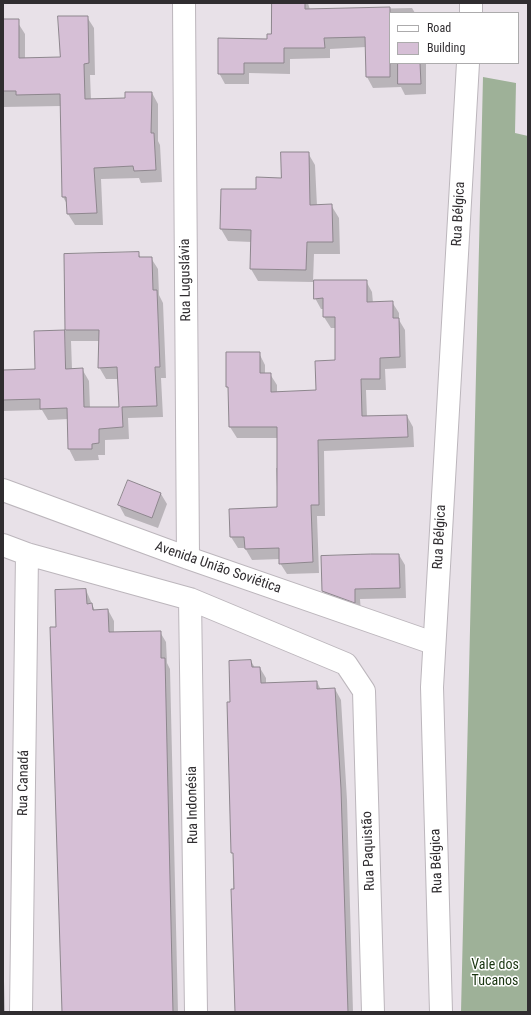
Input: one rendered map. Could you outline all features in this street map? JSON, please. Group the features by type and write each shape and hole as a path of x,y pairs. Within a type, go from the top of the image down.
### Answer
{"street":[{"name":"Rua Luguslávia","path":"184,3 188,558"},
{"name":"Rua Bélgica","path":"441,1012 432,687 468,64"},
{"name":"Avenida União Soviética","path":"3,490 188,558 434,643"},
{"path":"3,545 27,554 190,598"},
{"name":"Rua Canadá","path":"21,1012 27,554"},
{"name":"Rua Paquistão","path":"190,598 346,664 364,691 373,1012"},
{"name":"Rua Indonésia","path":"190,598 196,1012"}],"green space":[{"name":"Vale dos Tucanos","path":"483,77 516,83 515,133 528,136 528,1012 461,1012"}],"building":[{"path":"272,3 305,3 305,9 390,7 390,77 366,77 365,37 324,38 325,48 284,48 284,63 244,63 244,74 218,74 218,38 267,39 267,34 271,34"},
{"path":"58,16 88,16 89,63 84,64 85,99 125,98 125,92 152,92 151,133 154,133 156,170 134,171 133,166 94,168 97,213 67,214 66,197 62,197 60,94 16,95 16,91 3,91 3,19 19,19 19,58 60,57"},
{"path":"398,64 420,64 421,84 398,84"},
{"path":"281,152 309,152 310,205 332,204 333,242 307,242 306,270 250,269 251,230 220,229 221,189 256,189 256,177 281,178"},
{"path":"139,252 139,257 152,257 153,290 157,290 160,367 155,367 157,406 122,407 123,427 99,429 99,443 92,444 92,449 68,449 67,408 40,409 40,399 3,400 3,370 35,369 34,331 65,330 64,254","holes":["65,330 99,330 98,368 117,367 119,407 84,407 83,368 66,369"]},
{"path":"314,280 367,280 367,302 393,301 393,318 399,318 400,357 380,358 380,379 361,379 362,416 407,415 408,437 318,440 319,505 311,505 313,562 279,564 279,548 245,549 244,537 230,537 229,509 277,507 277,427 229,427 228,387 226,387 226,352 260,352 260,373 271,373 271,392 316,390 315,361 335,360 335,317 323,317 323,298 314,299"},
{"path":"128,480 161,493 152,518 118,505"},
{"path":"399,554 400,588 355,589 355,603 322,591 321,556"},
{"path":"86,589 87,604 92,603 93,610 108,609 109,632 161,631 161,658 165,658 173,1012 62,1012 50,627 56,627 55,590"},
{"path":"251,660 252,667 260,667 261,683 317,681 317,689 335,688 341,789 348,1012 235,1012 231,889 234,889 233,853 231,853 227,702 230,702 229,661"}]}
